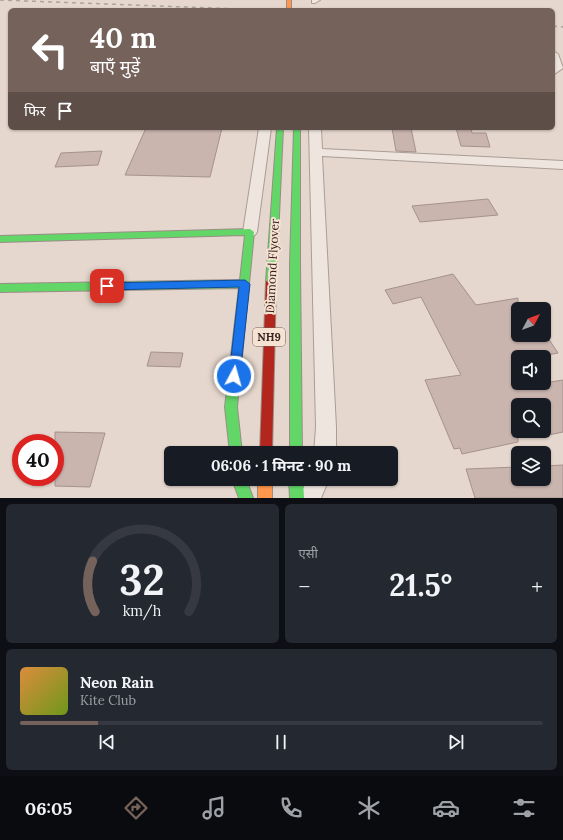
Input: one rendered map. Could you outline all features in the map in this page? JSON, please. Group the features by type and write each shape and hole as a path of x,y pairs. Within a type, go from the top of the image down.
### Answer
{"main road":[{"name":"Diamond Flyover","path":"266,446 271,264 280,130"},
{"name":"Diamond Flyover","path":"296,446 295,264 297,130"},
{"path":"0,239 250,232 231,407 235,446"},
{"path":"0,288 245,284"},
{"path":"242,486 246,498"},
{"path":"265,486 265,498"},
{"path":"296,486 297,498"}],"street":[{"path":"555,49 562,46"},
{"path":"555,60 558,68 555,70"},
{"path":"250,232 265,130"},
{"path":"315,130 326,427 325,446"},
{"path":"316,152 563,165"},
{"path":"310,498 315,486"}],"building":[{"path":"145,130 222,130 210,177 125,175"},
{"path":"392,130 411,130 416,152 396,151"},
{"path":"457,130 471,130 472,133 486,133 490,147 461,146"},
{"path":"102,151 98,165 55,167 61,153"},
{"path":"488,199 498,215 420,222 412,206"},
{"path":"453,274 476,305 518,298 518,302 511,302 511,342 551,342 558,353 551,354 551,350 511,350 511,390 551,390 551,382 563,380 563,432 551,435 551,398 511,398 511,438 518,438 518,442 462,454 460,448 454,449 425,380 461,375 421,297 393,304 385,290"},
{"path":"151,352 183,353 180,367 147,366"},
{"path":"55,432 105,433 90,487 55,486 64,486 64,434 55,434"},
{"path":"563,465 563,498 475,498 466,469 511,467 511,486 551,486 551,466"}],"railway":[{"path":"0,0 212,8"},
{"path":"555,26 563,27"}],"traffic: fast":[{"path":"271,282 280,130"},
{"path":"296,446 295,264 297,130"},
{"path":"0,239 250,232 231,407 235,446"},
{"path":"0,288 245,284"},
{"path":"242,486 246,498"},
{"path":"296,486 297,498"}],"traffic: slow":[{"path":"289,0 289,8"},
{"path":"265,486 265,498"}],"traffic: jam":[{"path":"266,446 271,282"}],"route":[{"path":"107,286 245,284 234,376"}]}
